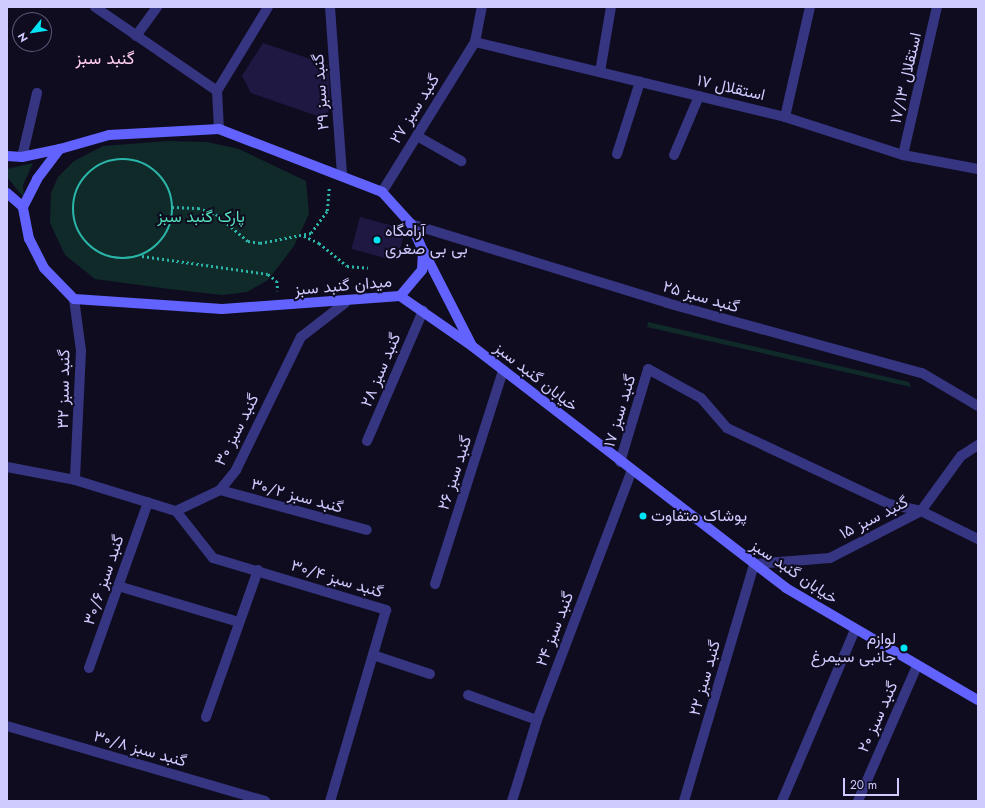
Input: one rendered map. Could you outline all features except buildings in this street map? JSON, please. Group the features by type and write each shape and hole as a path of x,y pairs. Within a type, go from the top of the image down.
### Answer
{"main road":[{"name":"میدان گنبد سبز","path":"60,149 109,135 219,129 342,174 382,192 411,224 423,251 422,270 400,296 356,299 345,303 169,308 74,299"},
{"path":"7,156 22,157 60,149"},
{"path":"60,149 37,179 23,207 29,239 44,268 74,299"},
{"path":"7,193 23,207"},
{"name":"خیابان گنبد سبز","path":"423,251 472,346"},
{"name":"خیابان گنبد سبز","path":"400,296 472,346 620,462 786,588 855,630 978,700"}],"street":[{"path":"95,7 217,91"},
{"path":"136,36 157,7"},
{"path":"219,129 217,91 268,7"},
{"name":"گنبد سبز ۲۹","path":"330,7 342,174"},
{"path":"475,42 482,7"},
{"path":"600,72 611,7"},
{"path":"785,116 810,7"},
{"name":"استقلال ۱۷/۱۳","path":"903,156 937,7"},
{"name":"استقلال ۱۷","path":"475,42 785,116 903,156 978,169"},
{"name":"گنبد سبز ۲۷","path":"382,192 475,42"},
{"path":"617,154 640,82"},
{"path":"22,157 37,92"},
{"path":"674,155 699,96"},
{"path":"416,136 461,161"},
{"name":"گنبد سبز ۲۵","path":"411,224 667,304 922,373 978,406"},
{"name":"گنبد سبز ۳۲","path":"74,299 81,351 75,480"},
{"name":"گنبد سبز ۳۰","path":"176,511 220,490 236,470 301,337 345,303"},
{"name":"گنبد سبز ۲۸","path":"367,441 423,311"},
{"name":"گنبد سبز ۱۷","path":"620,462 648,369 701,398 727,428 889,504 921,511"},
{"name":"گنبد سبز ۲۶","path":"435,584 503,371"},
{"name":"گنبد سبز ۱۵","path":"754,564 830,558 921,511 961,456 978,444"},
{"path":"7,467 75,480 176,511"},
{"name":"گنبد سبز ۲۴","path":"512,801 537,720 632,470"},
{"name":"گنبد سبز ۳۰/۲","path":"220,490 367,530"},
{"name":"گنبد سبز ۳۰/۶","path":"89,668 148,502"},
{"name":"گنبد سبز ۳۰/۴","path":"176,511 213,558 258,570 386,610 330,801"},
{"path":"921,511 978,539"},
{"name":"گنبد سبز ۲۲","path":"684,801 754,564"},
{"path":"206,717 258,570"},
{"path":"118,586 239,622"},
{"path":"782,801 855,630"},
{"path":"373,655 430,674"},
{"name":"گنبد سبز ۲۰","path":"858,801 917,666"},
{"path":"468,695 537,720"},
{"name":"گنبد سبز ۳۰/۸","path":"7,726 264,801"}],"path":[{"path":"141,256 163,240 170,228 172,207 165,182 153,169 137,161 120,159 103,163 89,172 79,186 74,203 74,220 88,244 108,257 125,259 141,256 268,274 277,281 280,306"},
{"path":"172,207 198,208 216,214 248,241 304,236 319,226 327,212 330,170"},
{"path":"304,236 319,243 347,266 368,268"}],"green space":[{"name":"پارک گنبد سبز","path":"168,141 207,142 239,149 306,181 309,214 294,246 268,280 247,292 222,295 169,289 95,279 65,255 50,223 51,193 58,177 74,161 103,146"},
{"path":"33,163 23,185 24,198 7,177 7,169"},
{"path":"648,322 909,382 911,387 647,327"}],"place":[{"name":"آرامگاه بی بی صغری","path":"377,240"},
{"name":"پوشاک متفاوت","path":"643,516"},
{"name":"لوازم جانبی سیمرغ","path":"904,648"}],"district":[{"name":"گنبد سبز","path":"105,59"}]}
